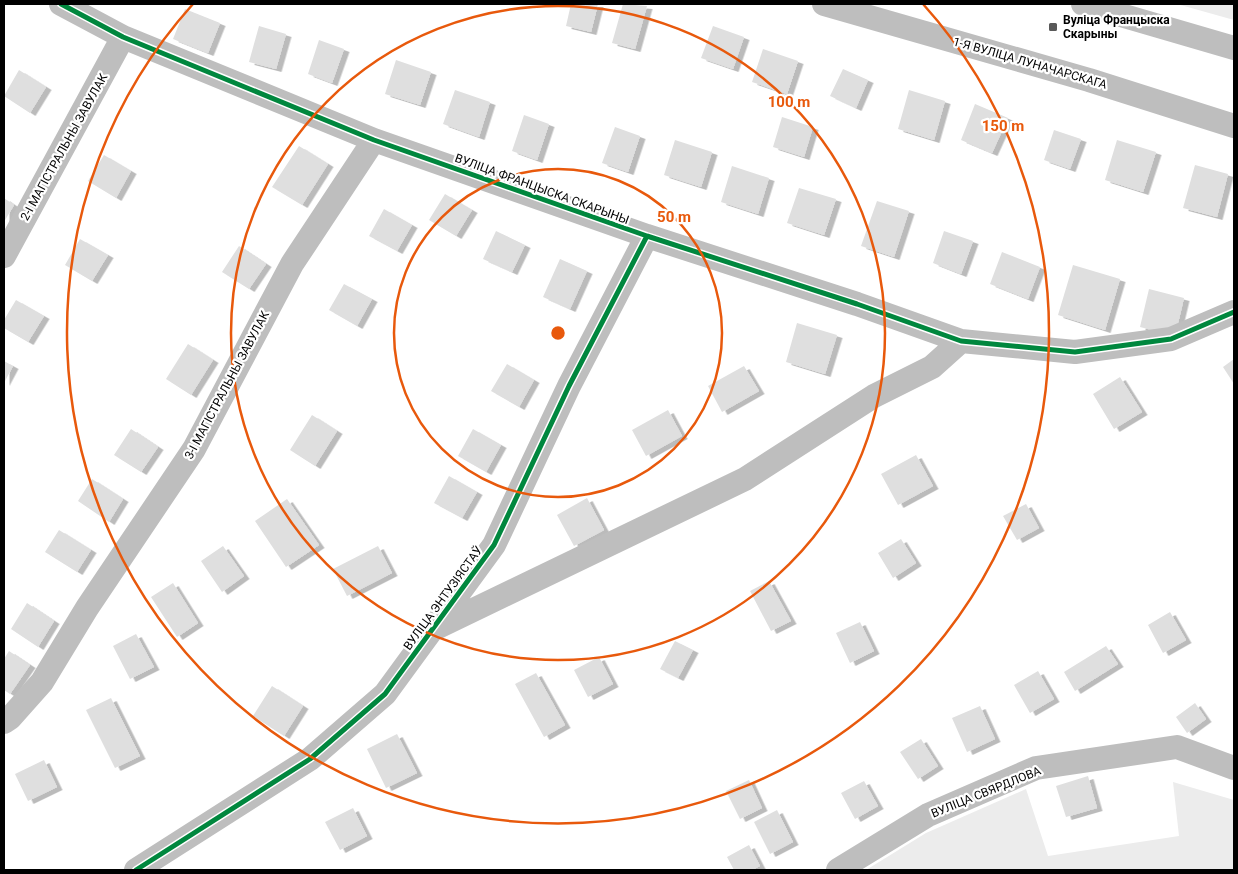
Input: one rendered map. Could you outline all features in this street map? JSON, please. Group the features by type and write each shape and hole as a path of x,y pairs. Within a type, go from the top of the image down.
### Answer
{"street":[{"name":"ВУЛІЦА ФРАНЦЫСКА СКАРЫНЫ","path":"61,4 89,11 123,38 374,140 647,236 858,304 961,341 1075,352 1171,340 1234,312"},
{"name":"1-Я ВУЛІЦА ЛУНАЧАРСКАГА","path":"824,4 1089,80 1234,126"},
{"path":"1083,4 1234,48"},
{"name":"2-І МАГІСТРАЛЬНЫ ЗАВУЛАК","path":"4,256 123,38"},
{"name":"3-І МАГІСТРАЛЬНЫ ЗАВУЛАК","path":"4,722 10,718 42,682 87,608 194,450 292,264 374,140"},
{"name":"ВУЛІЦА ЭНТУЗІЯСТАЎ","path":"136,870 310,759 385,694 494,546 569,386 647,236"},
{"path":"434,628 745,480 874,396 932,367 961,341"},
{"name":"ВУЛІЦА СВЯРДЛОВА","path":"838,870 928,815 1036,768 1177,747 1234,768"}],"shaded area":[{"path":"1177,4 1234,4 1234,20"},
{"path":"1173,782 1234,800 1234,870 866,870 926,833 1026,789 1048,856 1179,836"}],"building":[{"path":"571,4 598,4 591,32 566,26"},
{"path":"623,4 647,6 635,49 612,43"},
{"path":"185,9 220,23 208,53 173,39"},
{"path":"259,26 286,34 276,69 249,62"},
{"path":"713,26 744,37 733,69 701,58"},
{"path":"319,40 344,49 332,83 308,74"},
{"path":"763,49 798,61 787,94 752,82"},
{"path":"396,60 431,72 420,105 385,94"},
{"path":"843,69 868,80 856,108 830,96"},
{"path":"19,70 46,87 30,113 4,96"},
{"path":"455,90 490,102 479,137 443,124"},
{"path":"909,90 945,101 934,140 898,129"},
{"path":"975,104 1008,118 992,153 961,140"},
{"path":"524,115 549,124 537,160 512,151"},
{"path":"782,117 813,127 804,157 773,147"},
{"path":"615,127 640,136 628,172 602,163"},
{"path":"1054,130 1081,139 1070,169 1044,160"},
{"path":"675,140 712,152 701,187 664,175"},
{"path":"1117,140 1156,152 1143,192 1105,180"},
{"path":"299,146 328,164 302,205 272,187"},
{"path":"104,155 131,171 116,198 88,181"},
{"path":"1195,165 1228,174 1217,217 1183,208"},
{"path":"732,166 769,178 758,214 721,202"},
{"path":"799,188 836,199 824,235 787,223"},
{"path":"445,194 472,210 456,236 429,220"},
{"path":"4,198 14,205 4,222"},
{"path":"877,201 909,211 894,257 861,246"},
{"path":"384,209 412,225 397,251 369,236"},
{"path":"496,231 525,245 512,272 483,259"},
{"path":"944,231 973,241 961,274 933,263"},
{"path":"80,239 108,255 92,281 65,265"},
{"path":"239,246 266,264 249,289 222,272"},
{"path":"1002,252 1040,267 1028,299 990,284"},
{"path":"560,259 587,271 570,309 543,297"},
{"path":"1073,265 1120,279 1105,330 1058,315"},
{"path":"344,284 372,299 357,326 329,310"},
{"path":"1149,289 1184,298 1175,336 1140,327"},
{"path":"16,300 44,316 28,342 4,328 4,320"},
{"path":"797,323 837,335 825,374 786,362"},
{"path":"188,344 213,360 191,395 166,379"},
{"path":"1234,359 1234,384 1223,367"},
{"path":"4,361 13,366 4,383"},
{"path":"507,364 534,380 519,407 491,391"},
{"path":"744,366 759,391 722,412 708,386"},
{"path":"1120,377 1142,412 1114,429 1093,394"},
{"path":"668,410 682,436 646,456 632,430"},
{"path":"312,415 337,431 315,466 290,450"},
{"path":"131,429 158,447 141,472 114,455"},
{"path":"473,429 501,445 486,472 458,456"},
{"path":"916,455 933,486 898,505 881,474"},
{"path":"449,476 477,492 462,518 434,503"},
{"path":"92,479 123,499 109,522 78,501"},
{"path":"587,498 604,530 574,546 557,515"},
{"path":"287,499 319,545 286,567 255,521"},
{"path":"1026,504 1039,528 1017,540 1003,516"},
{"path":"59,530 91,550 77,572 45,552"},
{"path":"901,539 916,563 893,578 878,553"},
{"path":"223,546 244,576 222,592 201,561"},
{"path":"378,546 392,573 347,596 333,569"},
{"path":"769,581 791,621 771,631 750,591"},
{"path":"173,583 198,623 177,637 151,597"},
{"path":"27,603 54,621 38,647 11,629"},
{"path":"1170,612 1186,640 1163,653 1148,625"},
{"path":"860,622 874,651 850,663 836,633"},
{"path":"136,634 154,667 130,679 113,646"},
{"path":"675,641 693,650 678,678 660,669"},
{"path":"1106,646 1118,664 1075,691 1064,672"},
{"path":"9,651 30,665 10,694 4,690 4,659"},
{"path":"599,657 613,684 588,697 574,670"},
{"path":"1038,671 1054,699 1030,713 1014,685"},
{"path":"536,673 565,725 544,737 515,684"},
{"path":"272,686 303,706 284,736 253,716"},
{"path":"111,698 140,756 115,768 86,710"},
{"path":"1195,703 1206,719 1187,733 1176,717"},
{"path":"980,706 995,739 967,752 952,718"},
{"path":"397,734 417,773 386,788 367,749"},
{"path":"921,739 938,766 918,779 900,752"},
{"path":"44,760 57,787 28,801 15,774"},
{"path":"1088,776 1097,808 1066,817 1056,786"},
{"path":"749,780 762,808 740,819 726,791"},
{"path":"864,781 878,806 855,819 841,793"},
{"path":"353,808 367,836 340,850 325,822"},
{"path":"777,810 793,842 770,854 754,822"},
{"path":"749,845 760,866 752,870 734,870 727,857"}],"cycle path":[{"path":"61,4 123,37 374,140 647,236 857,304 961,341 1075,352 1171,339 1234,312"},
{"path":"136,870 310,759 385,694 494,545 569,386 647,236"}],"place":[{"name":"Вуліца Францыска Скарыны","path":"1053,27"}]}
